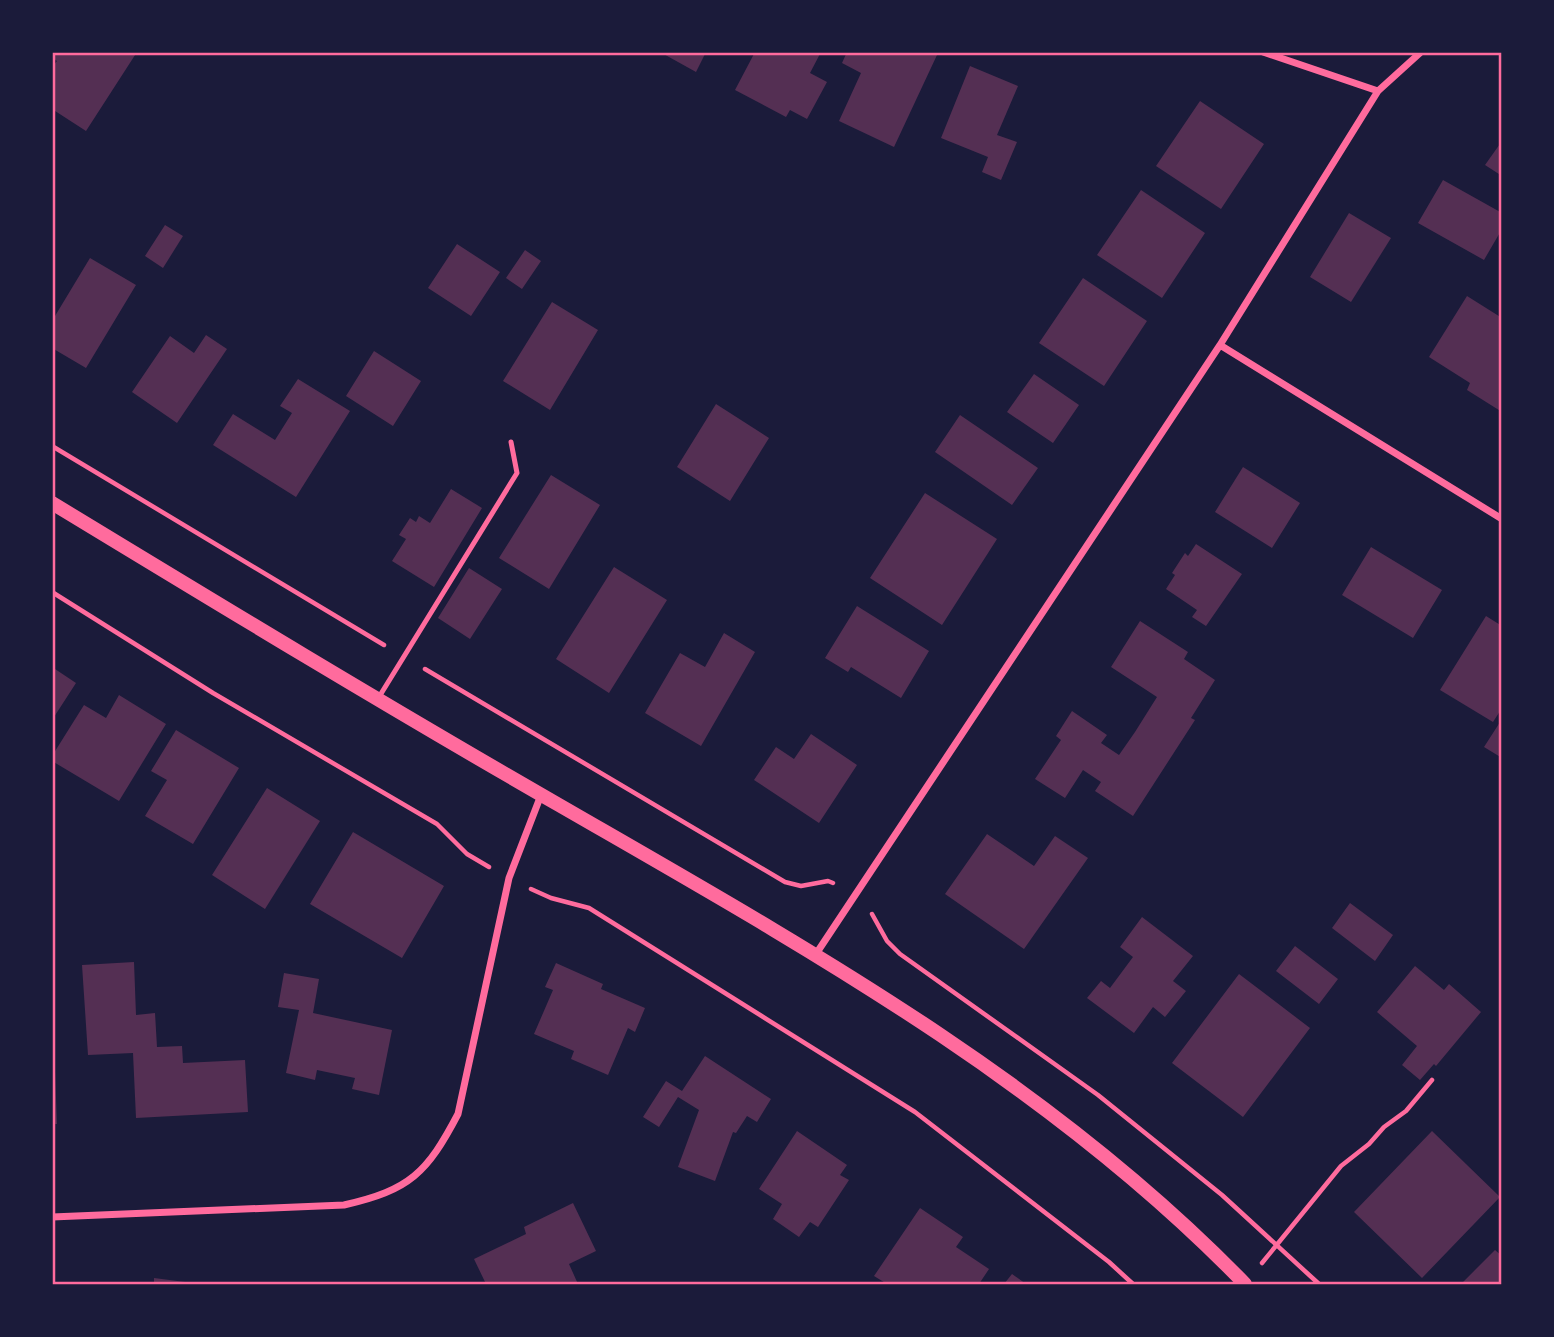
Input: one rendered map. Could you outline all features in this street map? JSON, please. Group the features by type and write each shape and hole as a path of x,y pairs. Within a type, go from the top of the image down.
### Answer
{"main road":[{"path":"52,503 377,700 816,954 950,1041 1072,1129 1149,1194 1245,1284"}],"street":[{"path":"1264,52 1378,91"},
{"path":"816,954 1220,345 1378,91 1421,52"},
{"path":"1220,345 1502,519"},
{"path":"52,1217 344,1205 377,1197 414,1178 440,1149 458,1114 509,878 541,794"}],"lane":[{"path":"377,700 517,473 511,442"}],"path":[{"path":"52,446 785,882 801,886 828,881 836,885"},
{"path":"52,592 213,693 438,824 467,854 490,868"},
{"path":"530,888 551,898 589,908 915,1112 1109,1262 1133,1284"},
{"path":"868,909 887,941 900,954 1098,1095 1222,1195 1320,1284"},
{"path":"1245,1284 1341,1166 1406,1111 1432,1080"}],"building":[{"path":"53,52 137,52 86,131 52,109 52,67 57,61 52,58"},
{"path":"660,52 706,52 696,72"},
{"path":"755,52 821,52 810,73 827,82 807,119 790,110 786,117 735,90"},
{"path":"847,52 932,52 937,55 894,147 839,121 861,73 842,63"},
{"path":"970,66 1018,86 997,135 1017,142 1001,180 982,172 988,157 941,138"},
{"path":"1200,101 1264,144 1221,209 1156,166"},
{"path":"1502,141 1502,176 1485,165"},
{"path":"1443,180 1502,213 1502,229 1484,260 1418,223"},
{"path":"1141,190 1205,233 1162,298 1097,255"},
{"path":"1349,213 1391,238 1351,302 1310,277"},
{"path":"165,225 183,236 163,268 145,256"},
{"path":"457,244 500,272 471,316 428,288"},
{"path":"525,250 541,261 522,289 506,278"},
{"path":"90,258 136,285 86,368 52,348 52,321"},
{"path":"1083,278 1147,321 1104,386 1039,343"},
{"path":"1467,296 1502,318 1502,412 1467,390 1470,383 1429,357"},
{"path":"552,302 598,330 550,410 503,381"},
{"path":"206,335 227,349 177,423 132,392 170,336 194,353"},
{"path":"374,351 421,381 393,426 346,396"},
{"path":"1034,374 1079,405 1053,443 1007,412"},
{"path":"298,379 350,411 296,497 213,445 233,414 275,440 292,413 280,406"},
{"path":"716,404 769,438 730,501 677,467"},
{"path":"960,415 1038,468 1012,505 935,452"},
{"path":"1243,467 1300,503 1272,548 1215,512"},
{"path":"551,475 600,505 549,589 499,558"},
{"path":"451,489 482,508 434,587 392,561 406,539 399,535 410,518 416,522 419,516 430,523"},
{"path":"925,493 997,539 942,625 870,578"},
{"path":"1196,544 1242,574 1206,626 1192,617 1197,610 1166,589 1175,575 1172,573 1185,553 1188,556"},
{"path":"1371,547 1442,590 1413,638 1342,595"},
{"path":"614,567 667,600 609,693 556,659"},
{"path":"469,568 502,589 470,639 438,618"},
{"path":"857,606 929,651 901,698 851,667 848,672 825,658"},
{"path":"1486,616 1502,626 1502,708 1493,722 1440,690"},
{"path":"1140,621 1188,652 1184,659 1215,680 1191,718 1195,720 1133,816 1095,791 1101,782 1083,770 1065,798 1035,779 1061,740 1056,736 1072,711 1107,735 1101,743 1119,755 1135,732 1157,697 1111,667"},
{"path":"724,633 755,652 701,746 645,713 680,653 705,667"},
{"path":"52,667 76,683 54,717 52,715"},
{"path":"119,695 166,724 119,801 52,761 52,756 84,705 106,718"},
{"path":"1502,719 1502,758 1484,747"},
{"path":"176,730 239,768 193,844 145,816 167,780 151,771"},
{"path":"811,734 857,765 819,823 754,780 776,747 794,759"},
{"path":"267,788 320,821 265,909 212,875"},
{"path":"353,832 444,886 402,958 310,904"},
{"path":"987,834 1034,866 1055,836 1088,858 1024,949 945,894"},
{"path":"1350,903 1393,935 1375,961 1332,928"},
{"path":"1142,917 1193,956 1173,981 1186,991 1165,1017 1153,1007 1134,1033 1087,998 1101,981 1110,988 1133,957 1120,947"},
{"path":"1295,946 1338,979 1319,1004 1276,971"},
{"path":"134,962 136,1015 155,1013 157,1047 182,1046 183,1063 245,1060 248,1112 136,1118 133,1053 88,1055 82,965"},
{"path":"556,963 603,984 601,989 645,1008 635,1032 628,1028 608,1075 571,1059 574,1051 534,1034 553,990 545,987"},
{"path":"1415,966 1444,990 1449,984 1481,1012 1436,1066 1434,1064 1420,1080 1402,1065 1417,1046 1377,1012"},
{"path":"284,973 319,979 313,1013 392,1030 379,1095 352,1089 355,1078 317,1070 315,1080 286,1073 299,1010 278,1007"},
{"path":"1239,974 1310,1028 1243,1117 1172,1063"},
{"path":"705,1056 771,1099 757,1122 747,1116 736,1133 733,1132 715,1181 678,1167 699,1110 678,1097 659,1127 643,1117 666,1081 682,1091"},
{"path":"52,1071 55,1071 57,1124 52,1124"},
{"path":"797,1131 847,1165 840,1175 849,1180 818,1227 810,1222 799,1237 773,1219 782,1204 759,1189"},
{"path":"1432,1131 1500,1197 1422,1278 1354,1212"},
{"path":"573,1203 596,1251 569,1264 578,1284 486,1284 474,1259 526,1234 524,1227"},
{"path":"920,1208 963,1237 956,1247 989,1269 979,1284 887,1284 874,1276"},
{"path":"1495,1250 1502,1256 1502,1284 1461,1284"},
{"path":"1012,1274 1026,1284 1004,1284"},
{"path":"154,1278 193,1283 193,1284 154,1284"}]}
